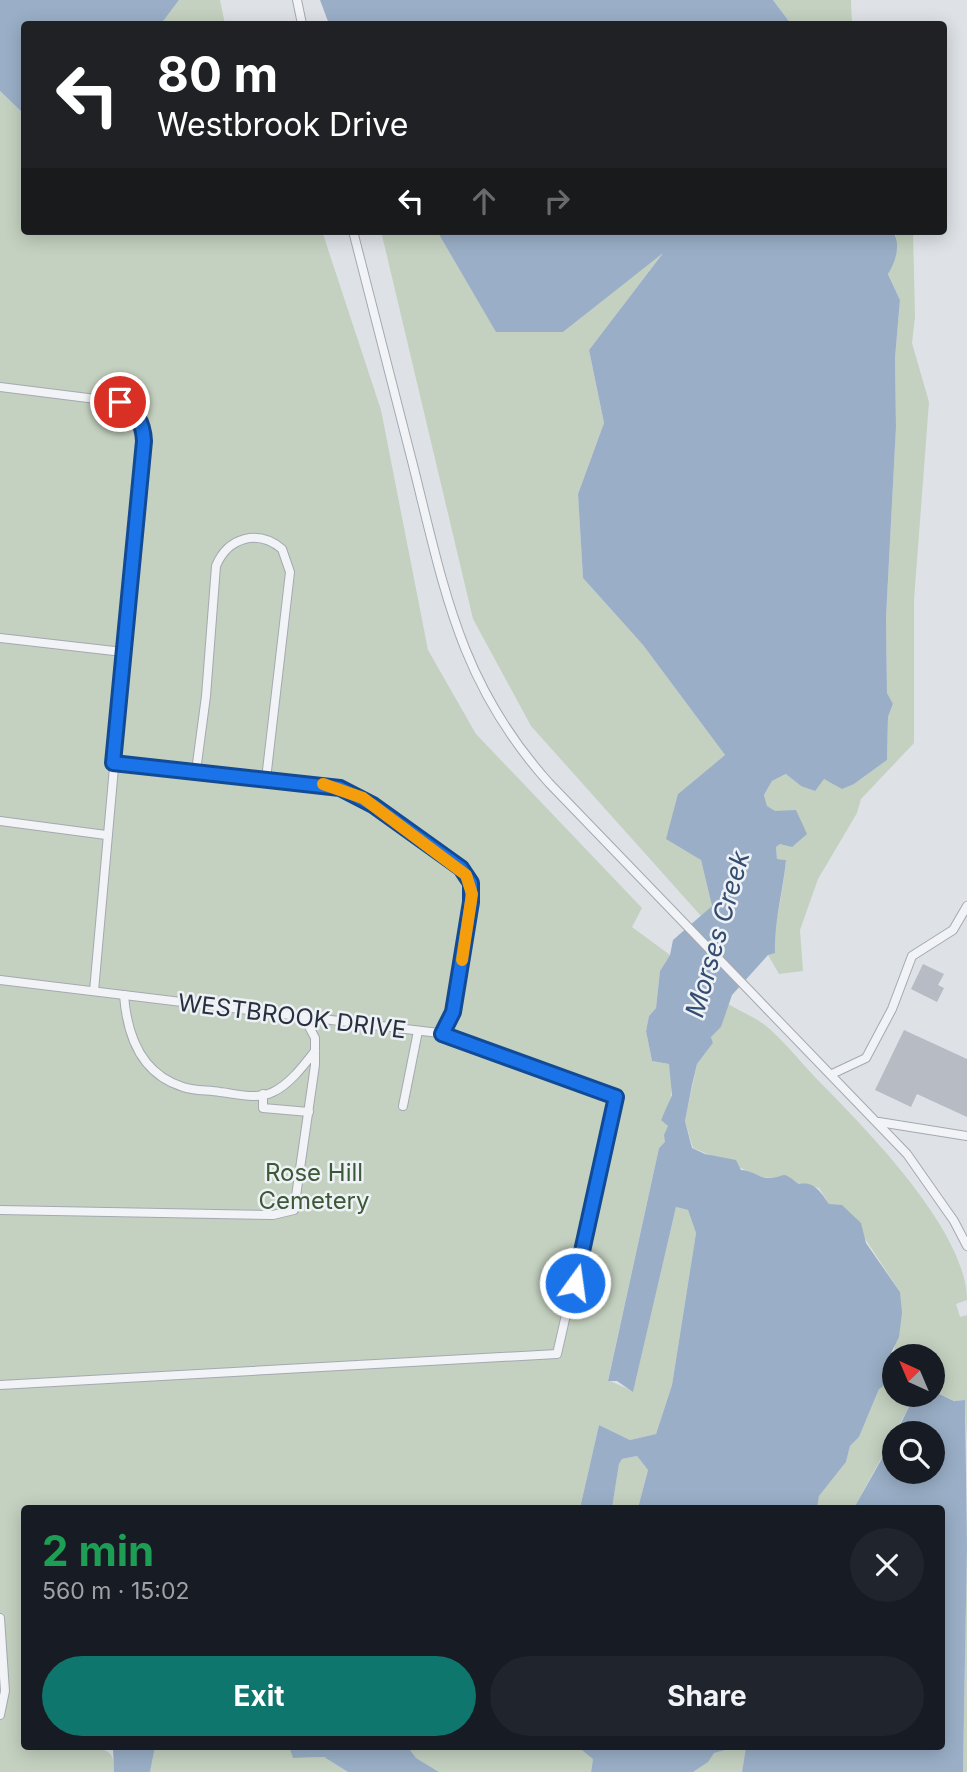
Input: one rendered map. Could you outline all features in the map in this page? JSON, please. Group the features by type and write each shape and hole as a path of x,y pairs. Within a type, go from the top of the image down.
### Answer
{"lane":[{"path":"297,0 301,21"},
{"path":"354,235 444,587 467,657 483,694 524,755 879,1122 931,1186 967,1247"},
{"path":"0,387 109,399 129,407 141,422 144,441 106,835 94,992"},
{"path":"196,771 206,696 216,566 221,554 232,544 245,538 260,537 272,541 282,549 290,572 266,779"},
{"path":"0,638 123,652"},
{"path":"113,763 327,784 352,793 383,811 466,875 471,883 471,902 453,1012 442,1034"},
{"path":"0,821 106,835"},
{"path":"832,1074 866,1058 892,1009 912,956 953,930 967,905"},
{"name":"WESTBROOK DRIVE","path":"0,980 442,1034 616,1097 557,1354 0,1385"},
{"path":"124,995 132,1038 145,1064 166,1081 186,1089 253,1096 273,1092 297,1073 315,1051"},
{"path":"0,1210 273,1215 294,1210 315,1051 315,1038 304,1017"},
{"path":"403,1106 418,1031"},
{"path":"263,1094 263,1108 309,1112"},
{"path":"879,1122 967,1136"},
{"path":"0,1618 5,1692 0,1715"}],"green space":[{"path":"179,0 220,0 224,21 163,21"},
{"path":"773,0 851,0 852,21 789,21"},
{"name":"Rose Hill Cemetery","path":"0,91 21,111 21,235 323,235 381,410 428,650 476,734 642,908 632,927 670,955 660,971 656,1008 649,1016 646,1031 652,1061 669,1064 671,1072 670,1099 661,1119 668,1126 666,1142 659,1148 608,1380 633,1391 676,1207 688,1210 696,1233 672,1385 656,1434 630,1440 599,1425 581,1505 21,1505 21,1750 103,1750 111,1756 114,1772 0,1772"},
{"path":"382,235 439,235 497,332 563,332 665,250 589,350 604,423 578,494 583,578 643,645 725,755 678,794 701,860 712,906 701,916 531,726 473,619"},
{"path":"913,235 915,317 912,343 929,402 914,600 914,743 861,799 857,813 818,879 800,930 803,971 779,974 768,955 786,860 777,859 776,847 780,844 775,812 767,806 764,795 772,781 787,774 801,786 823,779 854,784 887,760 888,717 893,705 887,693 886,618 896,427 895,358 900,300 888,273 896,236"},
{"path":"728,1004 765,1025 883,1149 931,1211 950,1242 962,1272 967,1300 956,1304 960,1317 967,1315 967,1442 965,1400 955,1401 945,1396 945,1344 895,1344 900,1292 862,1234 829,1204 819,1188 793,1180 762,1177 693,1148 685,1121 697,1064 713,1043 711,1037 721,1027"},
{"path":"882,1371 882,1407 909,1407 901,1421 882,1421 882,1456 856,1505 818,1505 819,1496 846,1462 850,1446 859,1437 879,1389"},
{"path":"637,1456 648,1470 639,1505 612,1505 622,1459"},
{"path":"967,1546 967,1772 963,1772"},
{"path":"154,1750 290,1750 293,1758 324,1757 348,1772 150,1772"},
{"path":"410,1750 585,1750 593,1759 591,1772 439,1772 416,1758"},
{"path":"746,1750 742,1772 693,1772 714,1753"}],"water":[{"path":"0,0 179,0 163,21 21,21 21,111 0,91"},
{"path":"320,0 773,0 789,21 328,21"},
{"name":"Morses Creek","path":"439,235 895,235 897,242 897,253 888,274 900,300 895,358 896,427 886,618 887,693 893,704 888,717 887,760 854,784 842,789 824,779 815,791 801,786 786,774 772,781 764,795 767,806 775,811 796,810 807,834 792,847 780,844 776,847 777,859 786,860 775,953 768,955 732,995 721,1027 711,1037 713,1043 697,1064 685,1121 692,1148 705,1154 736,1160 741,1170 762,1177 785,1175 799,1184 809,1184 820,1192 829,1204 842,1205 861,1223 866,1243 900,1292 902,1313 899,1337 896,1344 882,1344 882,1387 859,1437 850,1446 846,1462 819,1496 818,1505 639,1505 648,1470 637,1456 622,1459 619,1464 612,1505 581,1505 599,1425 630,1440 656,1434 672,1385 696,1233 688,1210 676,1207 633,1392 617,1381 608,1381 659,1148 665,1142 664,1135 668,1126 661,1120 672,1095 669,1064 652,1061 646,1031 649,1016 656,1008 660,971 670,955 673,940 712,906 701,860 666,839 678,794 725,755 643,645 583,578 578,494 604,423 589,350 663,253 563,332 496,332"},
{"path":"945,1397 954,1401 965,1400 967,1546 963,1772 742,1772 746,1750 945,1750 945,1505 856,1505 882,1458 882,1484 945,1484 945,1421 902,1421 909,1407 945,1407"},
{"path":"113,1750 154,1750 150,1772 114,1772"},
{"path":"290,1750 410,1750 416,1758 439,1772 348,1772 324,1757 293,1758"},
{"path":"582,1750 725,1750 714,1753 708,1762 693,1772 591,1772 593,1759"}],"building":[{"path":"923,964 944,974 938,985 944,988 937,1002 911,989"},
{"path":"904,1030 967,1059 967,1117 917,1094 911,1107 875,1090"}],"slow traffic":[{"path":"323,784 363,798 461,868 471,883 472,894 462,960"}],"route":[{"path":"120,402 129,407 141,422 144,441 113,763 327,784 363,798 461,868 471,883 472,894 453,1012 442,1034 616,1097 575,1283"}]}
